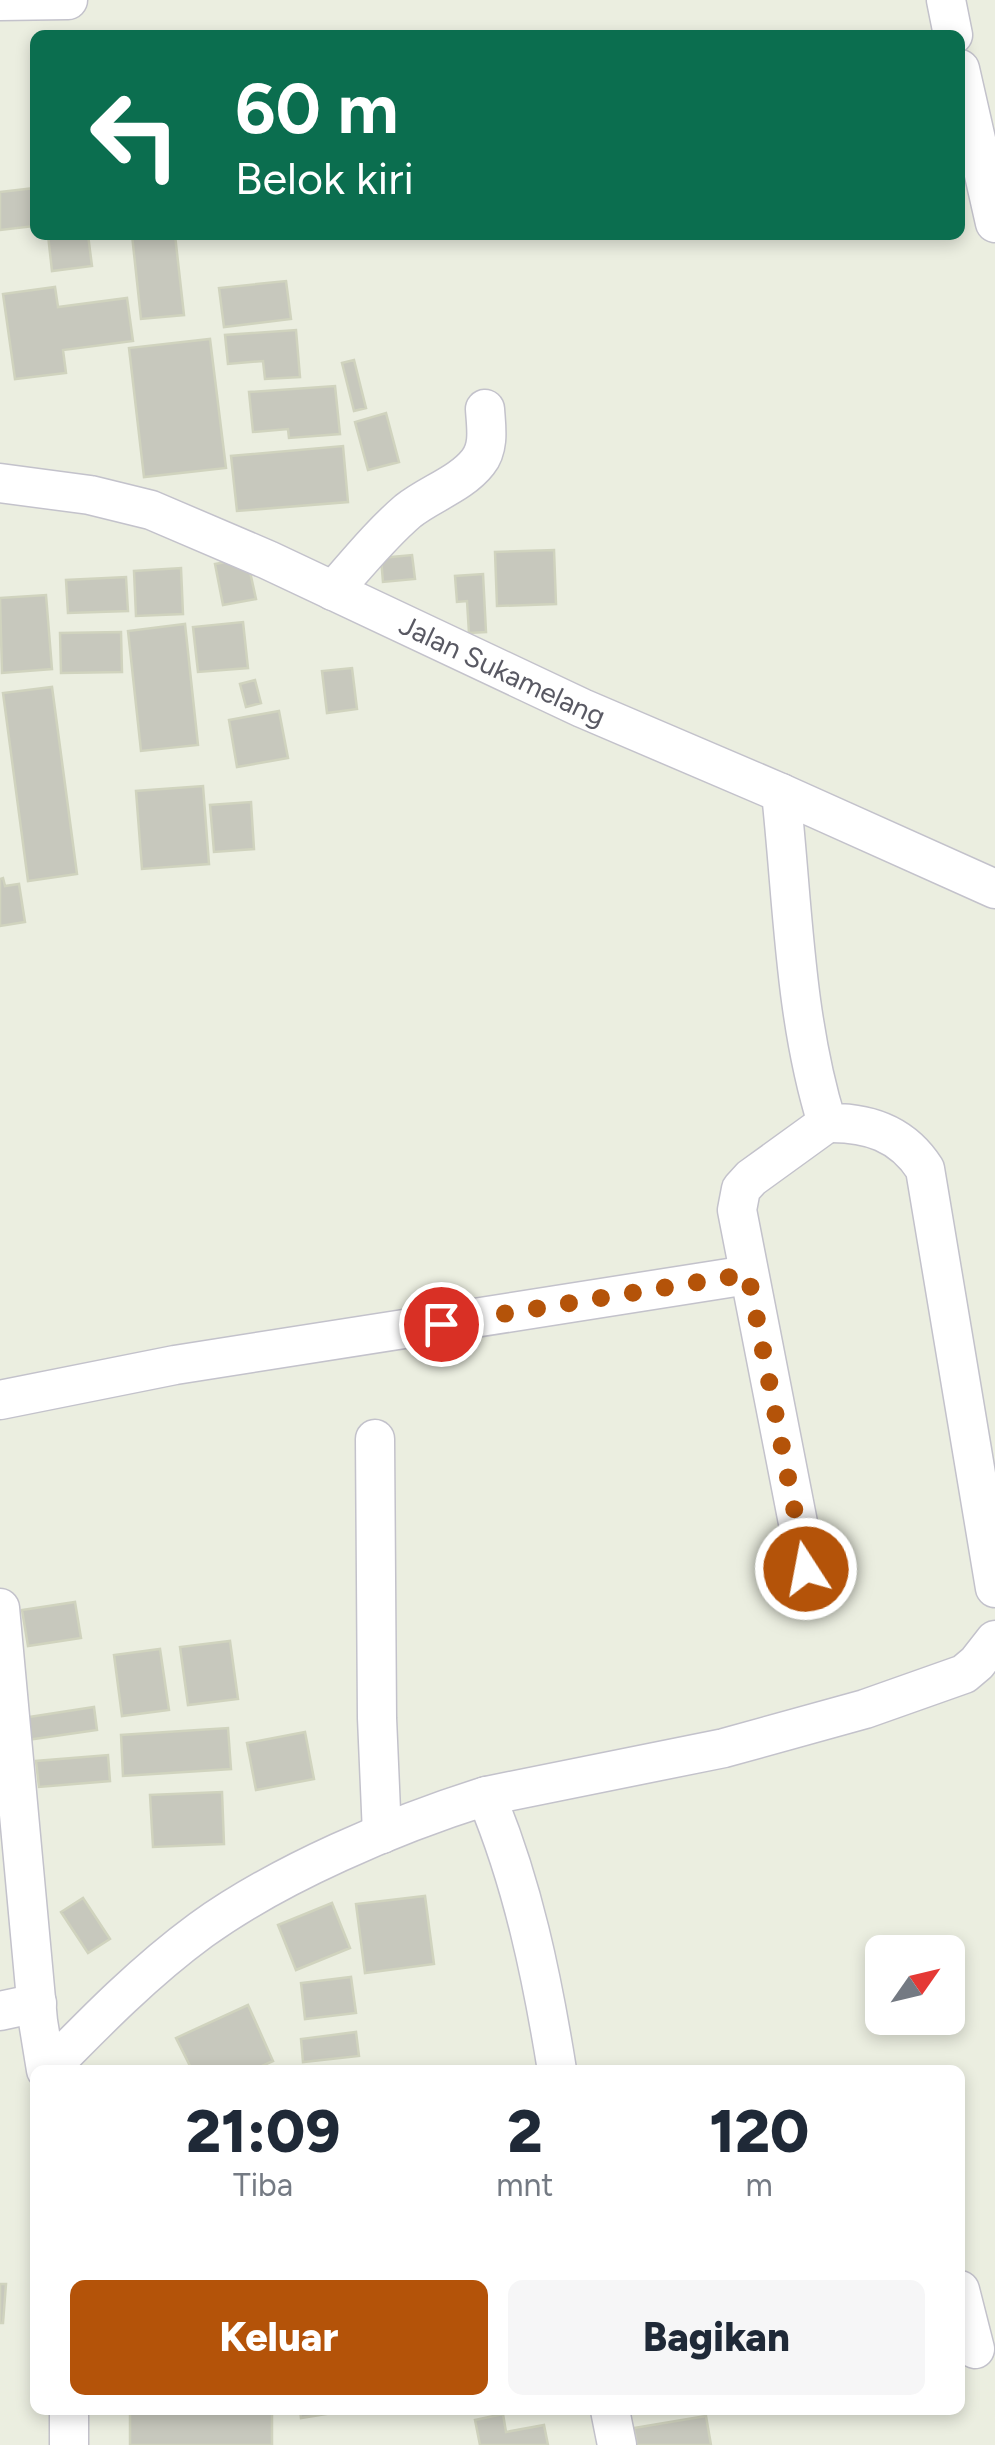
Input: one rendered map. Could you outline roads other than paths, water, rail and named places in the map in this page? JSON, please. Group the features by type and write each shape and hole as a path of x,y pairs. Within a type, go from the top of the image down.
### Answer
{"street":[{"path":"0,1 68,0"},
{"path":"946,0 952,30"},
{"path":"965,90 995,224"},
{"path":"333,591 409,510 478,462 487,441 485,409"},
{"name":"Jalan Sukamelang","path":"0,483 90,496 151,510 582,708 995,889"},
{"path":"782,793 803,1016 827,1123"},
{"path":"806,1569 736,1210 741,1189 770,1162 827,1123 851,1122 892,1136 907,1147 924,1170 995,1588"},
{"path":"0,1400 175,1365 748,1274"},
{"path":"375,1440 376,1718 382,1834"},
{"path":"0,1608 35,2038 104,2013 205,1927 302,1871 434,1812 486,1796 724,1748 865,1709 964,1674 995,1640"},
{"path":"486,1796 500,1828 542,1972 556,2065"},
{"path":"965,2310 975,2349"},
{"path":"69,2415 69,2445"},
{"path":"611,2415 617,2445"}]}
